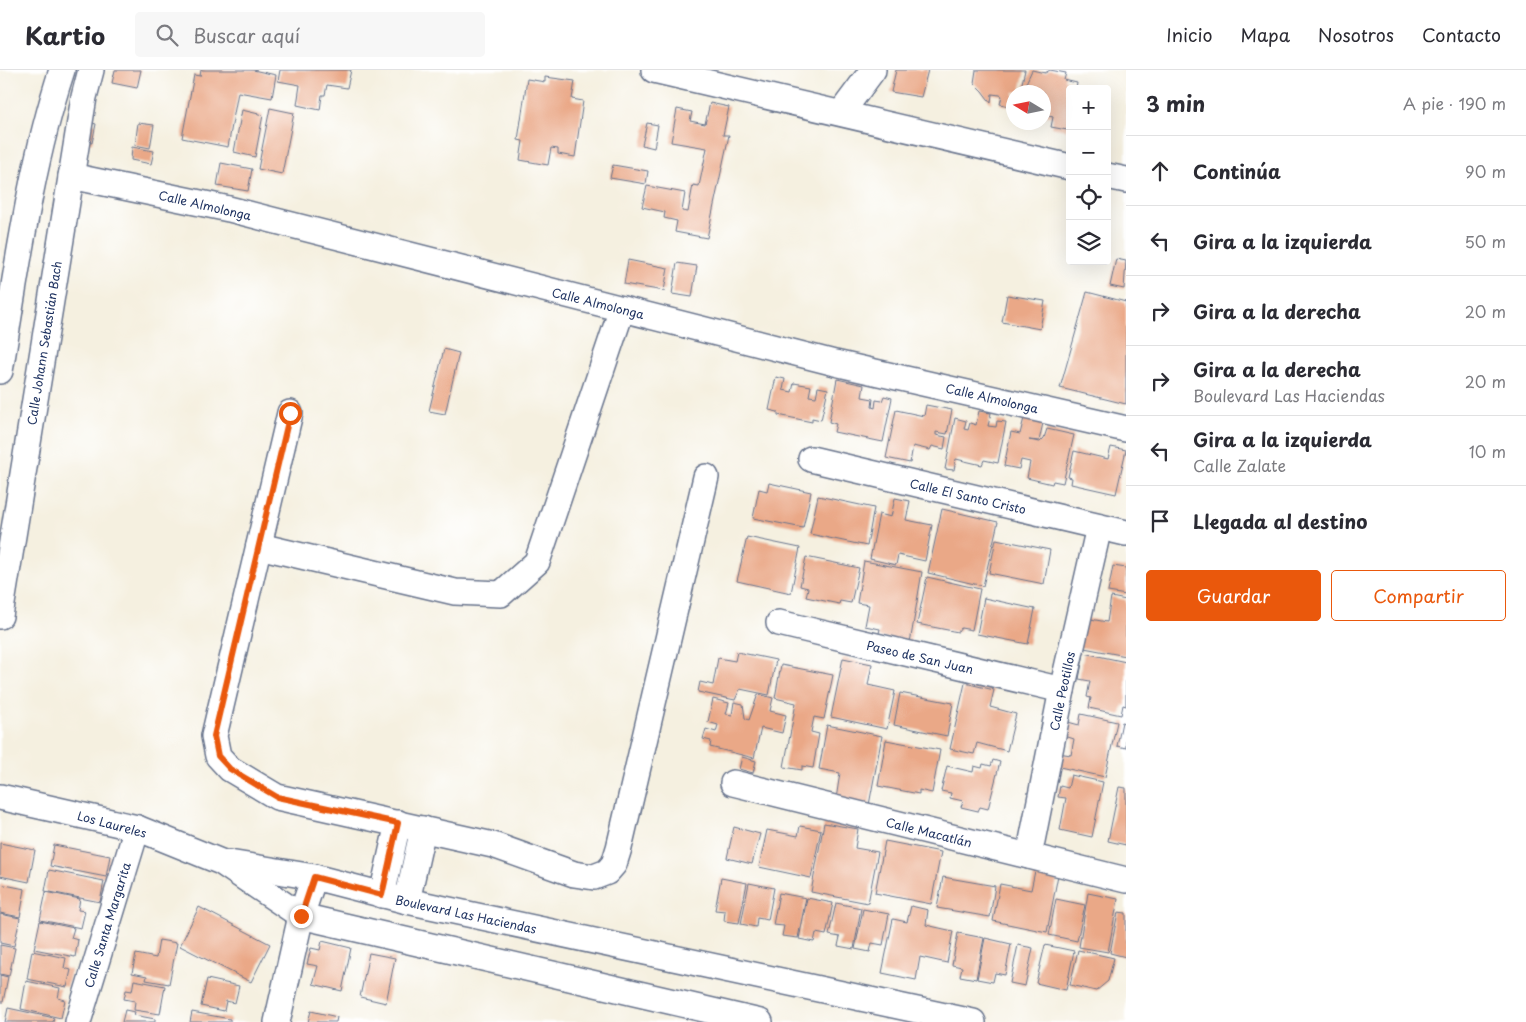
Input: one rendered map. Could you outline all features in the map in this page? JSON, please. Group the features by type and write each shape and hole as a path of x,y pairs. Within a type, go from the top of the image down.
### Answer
{"street":[{"path":"0,371 35,164 62,70"},
{"name":"Calle Johann Sebastián Bach","path":"0,616 84,97 91,70"},
{"path":"654,70 841,113 900,129 1066,166"},
{"path":"841,113 873,70"},
{"name":"Calle Almolonga","path":"71,176 229,209 835,363 1126,429"},
{"path":"1111,177 1126,180"},
{"path":"259,546 455,592 501,594 537,562 622,309"},
{"path":"290,413 214,736 218,756 230,769 277,797 493,845 574,874 594,877 607,872 614,864 706,477"},
{"name":"Calle El Santo Cristo","path":"811,459 1126,533"},
{"name":"Calle Peotillos","path":"1029,856 1062,690 1099,527"},
{"name":"Paseo de San Juan","path":"779,623 1062,690"},
{"name":"Calle Macatlán","path":"733,783 1126,880"},
{"name":"Los Laureles","path":"0,797 136,828 221,862"},
{"path":"382,895 398,823"},
{"name":"Calle Santa Margarita","path":"78,1022 136,828"},
{"path":"407,901 423,829"},
{"path":"221,862 301,916 760,1022"},
{"name":"Boulevard Las Haciendas","path":"221,862 314,877 407,901 973,1022"},
{"path":"277,1022 301,916 314,877"}],"building":[{"path":"115,70 141,70 137,88 112,83"},
{"path":"201,70 253,70 276,75 272,98 238,92 228,147 182,138 194,75 200,76"},
{"path":"280,70 351,70 347,88 327,85 325,95 322,95 320,110 297,105 300,85 278,81"},
{"path":"896,70 928,70 921,97 891,92"},
{"path":"976,70 1025,70 1022,85 1006,85 1006,105 1000,104 1002,96 1000,95 992,94 991,103 974,83"},
{"path":"1032,70 1045,73 1050,70 1066,73 1064,80 1077,83 1077,85 1066,85 1066,130 1051,127 1053,117 1051,117 1051,85 1025,85"},
{"path":"545,77 575,81 572,99 583,101 575,157 558,154 558,149 551,148 548,165 520,160 523,141 518,140 527,79 545,82"},
{"path":"710,103 729,107 723,135 729,135 707,238 675,232 677,221 664,218 665,212 642,207 647,186 685,193 682,211 688,212 693,185 699,186 707,148 671,142 677,109 692,112 690,121 705,124"},
{"path":"270,108 294,113 282,174 258,169"},
{"path":"242,110 263,115 255,157 234,152"},
{"path":"85,121 96,124 92,143 81,141"},
{"path":"138,123 154,125 150,148 135,145"},
{"path":"647,123 658,125 654,148 642,145"},
{"path":"132,147 154,151 151,164 131,160"},
{"path":"221,163 252,169 248,191 217,186"},
{"path":"613,165 648,171 646,184 610,178"},
{"path":"1116,259 1126,261 1124,289 1110,286"},
{"path":"628,260 668,268 664,291 624,284"},
{"path":"677,263 697,266 692,297 672,294"},
{"path":"1087,292 1126,302 1126,404 1060,388"},
{"path":"1007,295 1045,301 1040,329 1002,322"},
{"path":"444,349 459,353 445,414 429,411"},
{"path":"776,377 785,379 783,390 792,392 794,383 811,386 809,396 816,397 818,387 828,389 821,420 812,418 812,422 778,415 778,412 769,410"},
{"path":"837,379 864,385 862,397 873,399 872,407 875,408 876,400 882,401 884,396 892,398 883,442 834,432 836,424 829,422"},
{"path":"926,405 952,410 947,434 936,432 936,435 946,437 944,449 932,446 930,450 913,446 910,463 886,458 896,410 924,416"},
{"path":"979,411 991,413 988,426 996,427 997,421 1006,422 998,463 984,460 982,465 956,459 954,470 945,469 955,418 966,421 964,429 968,430 970,423 976,425"},
{"path":"1024,418 1043,423 1039,441 1029,440 1040,442 1044,438 1047,429 1074,435 1063,483 1053,481 1052,484 1027,478 1030,462 1021,460 1019,469 1004,466 1011,432 1020,434"},
{"path":"1111,447 1126,450 1116,494 1071,484 1072,478 1068,477 1074,451 1108,459"},
{"path":"769,483 811,492 803,528 753,518 759,489 767,491"},
{"path":"818,496 874,508 867,546 810,534"},
{"path":"895,498 910,501 906,520 932,525 925,561 898,555 896,565 870,559 879,514 891,517"},
{"path":"942,509 998,522 983,586 928,573"},
{"path":"747,537 800,548 791,593 737,581"},
{"path":"996,539 1050,550 1044,584 989,573"},
{"path":"806,557 859,568 851,603 840,601 839,604 806,597 808,588 800,586"},
{"path":"864,561 922,572 910,643 878,637 880,629 865,626 869,605 857,603"},
{"path":"1113,566 1126,568 1126,595 1108,592"},
{"path":"927,577 980,589 972,630 961,628 958,632 917,624"},
{"path":"1111,597 1126,600 1126,656 1079,647 1085,618 1107,622"},
{"path":"984,598 1035,609 1028,644 977,634"},
{"path":"737,652 776,660 769,695 740,689 735,700 698,692 700,682 713,685 718,658 735,661"},
{"path":"1084,653 1126,662 1126,706 1123,705 1121,715 1089,708 1091,698 1087,697 1090,681 1079,679"},
{"path":"843,658 872,664 868,685 895,691 887,729 831,717"},
{"path":"781,665 833,675 824,719 814,717 811,732 819,734 813,768 802,766 802,770 784,767 796,703 775,698"},
{"path":"965,683 994,690 990,707 1016,714 1007,751 977,743 974,754 950,749"},
{"path":"900,693 953,703 947,736 894,725"},
{"path":"758,694 773,698 770,711 786,715 782,733 761,728 754,758 710,747 711,741 703,739 706,729 716,732 718,725 708,722 713,699 729,703 726,714 732,715 734,702 743,704 745,718 749,720"},
{"path":"1081,714 1117,722 1105,777 1055,766 1058,753 1071,755 1074,739 1065,736 1068,722 1079,725"},
{"path":"1122,722 1126,723 1126,748 1117,746"},
{"path":"827,725 882,736 869,805 836,799 840,773 819,769"},
{"path":"886,740 940,750 932,793 919,790 919,794 878,786"},
{"path":"742,757 756,761 753,773 739,769"},
{"path":"993,760 1000,762 988,809 980,807 978,811 961,807 963,801 950,798 951,793 941,791 947,766 973,772 974,766 982,768 983,764 991,766"},
{"path":"1071,775 1103,782 1092,837 1060,830 1066,798 1058,797 1060,786 1068,788"},
{"path":"1119,787 1126,788 1126,845 1108,841"},
{"path":"824,823 858,829 855,848 878,852 868,903 811,892"},
{"path":"800,826 821,830 811,878 759,867 767,830 798,836"},
{"path":"734,827 760,834 752,864 727,858"},
{"path":"885,841 941,852 931,904 875,893"},
{"path":"0,843 35,850 29,882 0,876"},
{"path":"54,845 110,856 106,877 50,866"},
{"path":"49,870 104,881 100,902 45,891"},
{"path":"1035,871 1058,875 1047,932 993,921 1000,884 1031,890"},
{"path":"943,877 995,886 990,917 937,908"},
{"path":"721,878 747,883 739,923 724,921 725,911 715,910"},
{"path":"749,883 774,888 768,920 757,918 756,927 741,924"},
{"path":"0,884 25,889 20,917 0,913"},
{"path":"46,892 80,899 78,910 85,911 81,928 40,920"},
{"path":"779,893 806,898 798,938 782,936 784,926 773,925"},
{"path":"1088,893 1118,899 1108,952 1079,947"},
{"path":"807,898 833,903 826,935 816,933 814,942 799,939"},
{"path":"1056,899 1085,905 1077,941 1049,935"},
{"path":"836,903 861,908 854,949 838,946 840,937 829,935"},
{"path":"911,906 928,910 926,925 953,931 947,963 920,957 916,980 882,973 893,919 907,922"},
{"path":"199,907 270,944 251,982 180,946"},
{"path":"863,909 889,914 883,945 872,943 870,952 855,949"},
{"path":"1118,912 1126,913 1126,957 1110,953"},
{"path":"0,914 20,918 14,946 0,943"},
{"path":"40,921 74,928 71,938 78,940 75,957 34,949"},
{"path":"958,933 984,938 976,979 960,976 962,967 952,965"},
{"path":"985,938 1011,944 1005,975 995,973 993,982 977,979"},
{"path":"159,940 177,943 169,984 146,980 147,976 132,973 136,954 156,958"},
{"path":"322,941 351,948 342,991 313,984 318,966 307,964 311,948 320,950"},
{"path":"0,945 15,948 9,976 0,974"},
{"path":"1018,945 1033,948 1025,986 1010,983"},
{"path":"1045,945 1074,951 1066,990 1036,983"},
{"path":"1078,950 1114,958 1108,981 1096,991 1070,985"},
{"path":"32,951 66,958 64,968 71,970 67,987 27,979"},
{"path":"369,953 395,958 386,1003 360,997"},
{"path":"0,975 8,977 3,1002 0,1002"},
{"path":"207,979 239,986 235,1003 226,1001 224,1011 201,1006"},
{"path":"134,980 165,986 160,1014 134,1010 135,1001 124,999 126,990 132,991"},
{"path":"26,981 60,988 58,998 65,1000 61,1018 21,1009"},
{"path":"8,1008 54,1018 53,1022 5,1022"},
{"path":"125,1010 135,1012 134,1015 155,1019 155,1022 122,1022"},
{"path":"311,1011 337,1017 336,1022 308,1022"},
{"path":"192,1012 230,1019 230,1022 190,1022"}],"route":[{"path":"290,413 214,736 218,756 230,769 277,797 398,823 382,895 314,877 301,916"}]}
